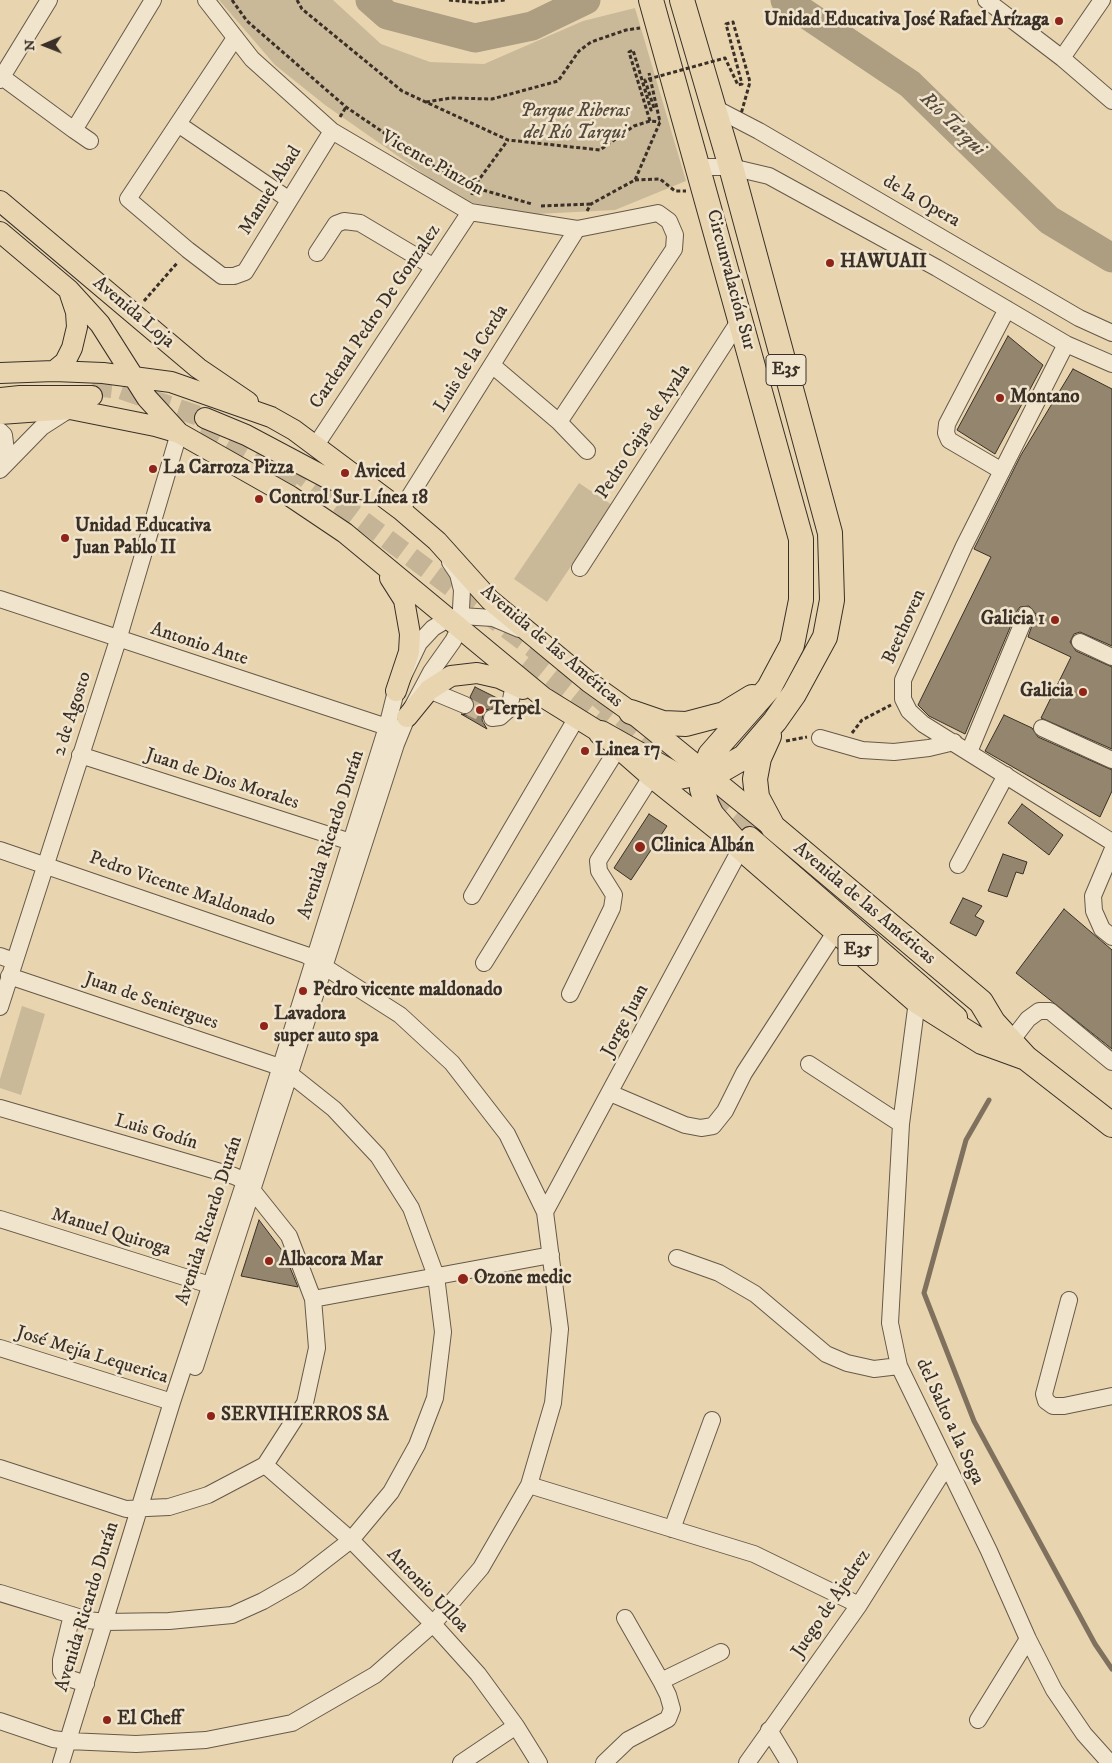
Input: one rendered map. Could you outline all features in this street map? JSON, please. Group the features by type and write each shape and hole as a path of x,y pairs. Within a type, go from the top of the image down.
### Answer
{"highway":[{"name":"Circunvalación Sur","path":"651,0 650,31 705,189 801,539 801,600 792,645 769,688 711,753 702,789 712,815 754,836"},
{"name":"Circunvalación Sur","path":"683,6 711,106 731,167 830,533 832,600 825,637 806,674 776,721"},
{"path":"631,712 663,723 686,724 724,714 769,688"},
{"path":"610,741 679,777 725,768 744,757 776,721"},
{"name":"E35","path":"754,836 757,797 755,779 759,758 776,721"},
{"name":"Avenida de las Américas","path":"754,836 836,931 918,1001 987,1032 1018,1050"},
{"name":"Avenida de las Américas","path":"754,836 981,1002 987,1032"},
{"name":"E35","path":"1018,1050 1112,1125"}],"main road":[{"name":"Avenida Loja","path":"0,201 198,368 271,417"},
{"name":"Avenida Loja","path":"0,232 69,290 100,324 147,398 179,433"},
{"path":"54,371 65,362 72,348 77,327 76,312 69,290"},
{"name":"Avenida de las Américas","path":"0,373 54,371 103,373 171,382 271,417 316,445 401,510 437,541 490,600 589,682 631,712 705,772 754,836"},
{"path":"0,386 23,384 92,391 0,398"},
{"name":"Avenida de las Américas","path":"0,414 70,409 155,426 179,433 290,496 345,532 382,565 456,621 543,697 610,741 650,777 754,836"},
{"path":"204,418 246,435 327,478 382,495"},
{"path":"382,565 404,600 410,634 410,652 396,691"},
{"path":"407,717 429,690 451,676 477,673 514,684 543,697"}],"street":[{"path":"50,0 1,78 90,140"},
{"path":"74,130 154,0"},
{"name":"Vicente Pinzón","path":"206,0 252,60 332,131 470,212 577,229 658,213 669,221 674,234 674,249 559,422"},
{"path":"986,0 1062,58 1112,101"},
{"path":"1062,58 1102,0"},
{"path":"188,250 128,199 234,38"},
{"name":"de la Opera","path":"711,106 759,131 1079,318 1112,333"},
{"path":"178,124 288,199"},
{"name":"Manuel Abad","path":"188,250 222,276 234,276 245,272 288,199 332,131"},
{"path":"698,166 731,167 769,176 798,190 1066,344 1112,364"},
{"name":"Cardenal Pedro De Gonzalez","path":"316,445 470,212"},
{"path":"317,253 336,224 344,221 360,223 434,267"},
{"name":"Luis de la Cerda","path":"401,510 577,229"},
{"path":"1002,471 949,440 946,433 947,424 1007,309"},
{"name":"Pedro Cajas de Ayala","path":"580,568 740,318"},
{"name":"Beethoven","path":"1066,344 964,546 903,680 903,699 909,711 923,724 1112,842"},
{"path":"492,365 559,422 587,451"},
{"path":"0,470 42,427 70,409"},
{"path":"0,430 4,435 6,450 0,465"},
{"name":"2 de Agosto","path":"0,1007 8,964 44,864 118,640 179,433"},
{"path":"437,541 458,574 462,590 456,621 493,618 518,629 545,646"},
{"name":"Antonio Ante","path":"0,599 118,640 387,727"},
{"path":"969,752 1026,615"},
{"name":"Avenida Ricardo Durán","path":"138,1509 249,1186 320,962 396,744 407,717 430,672 453,641 456,621 433,628 419,643 396,691 387,727 351,842 320,962"},
{"path":"1080,642 1112,657"},
{"path":"492,718 500,717 509,709 514,684"},
{"path":"429,690 465,705"},
{"path":"472,896 576,719"},
{"path":"1042,728 1112,760"},
{"path":"820,738 862,750 894,752 929,748 954,742"},
{"path":"484,963 610,741"},
{"name":"Juan de Dios Morales","path":"80,755 351,842"},
{"path":"958,865 1006,775"},
{"path":"570,994 612,908 614,895 599,871 598,861 650,777"},
{"name":"Jorge Juan","path":"545,1212 754,836"},
{"name":"Pedro Vicente Maldonado","path":"0,850 320,962 400,1015 452,1063 507,1134 545,1212 560,1329 553,1404 530,1484 481,1568 433,1624 375,1675 292,1723 206,1740 136,1744 74,1741 53,1739 0,1721"},
{"path":"1112,851 1093,896 1094,911 1102,928 1112,937"},
{"path":"610,1093 685,1125 701,1128 713,1126 725,1111 744,1073 836,931"},
{"name":"Juan de Seniergues","path":"0,1593 88,1620 110,1622 169,1621 232,1614 263,1601 298,1581 351,1540 391,1492 418,1445 435,1398 443,1332 436,1276 412,1208 378,1156 334,1109 285,1070 8,964"},
{"name":"del Salto a la Soga","path":"918,1001 901,1124 890,1323 899,1366 989,1550 1028,1638 1054,1690 1084,1734 1110,1763"},
{"path":"1018,1050 1028,1019 1039,1011 1050,1011 1112,1062"},
{"path":"809,1064 901,1124"},
{"name":"Luis Godín","path":"0,1108 234,1176 249,1186"},
{"path":"0,1468 138,1509 169,1507 208,1496 265,1465 305,1403 318,1348 313,1299 290,1236 249,1186"},
{"name":"Avenida Ricardo Durán","path":"61,1763 74,1741 110,1622 138,1509 210,1285 249,1186"},
{"name":"Manuel Quiroga","path":"0,1219 210,1285"},
{"path":"313,1299 551,1255"},
{"path":"677,1258 719,1273 756,1294 826,1354 847,1363 874,1369 899,1366"},
{"path":"1068,1300 1044,1394 1046,1401 1053,1406 1064,1406 1112,1396"},
{"name":"José Mejía Lequerica","path":"0,1348 172,1402"},
{"path":"672,1529 712,1420"},
{"name":"Antonio Ulloa","path":"265,1465 351,1540 433,1624 478,1674 516,1726 539,1763"},
{"name":"Juego de Ajedrez","path":"747,1763 859,1605 946,1465"},
{"path":"530,1484 754,1554 859,1605"},
{"path":"72,1615 61,1660 61,1672 65,1677 86,1684"},
{"path":"604,1763 628,1740 668,1718 672,1709 661,1681 625,1618"},
{"name":"Avenida Ricardo Durán","path":"72,1763 74,1741 86,1684 110,1622"},
{"path":"978,1720 1028,1638"},
{"path":"661,1681 721,1652"},
{"path":"461,1763 516,1726"},
{"path":"770,1730 789,1763"}],"path":[{"path":"232,0 247,21 346,107 458,183 538,206 591,204 635,180 660,180 675,191 705,189"},
{"path":"297,0 302,9 402,90 508,140 600,150 634,126 650,121 660,122"},
{"path":"449,0 480,3 504,0"},
{"path":"650,121 629,52 633,50 651,110 654,108 645,80 672,72 725,58 738,86 742,84 726,24 733,22 750,82 741,114"},
{"path":"426,102 451,98 492,99 558,81 579,50 591,42 626,30 640,28 650,31"},
{"path":"635,180 660,122 649,71"},
{"path":"470,212 473,188 508,140"},
{"path":"577,229 591,204"},
{"path":"134,313 188,250"}],"green space":[{"name":"Parque Riberas del Río Tarqui","path":"219,0 333,0 381,44 430,62 484,64 583,21 635,8 686,181 615,210 537,214 462,201 325,105 275,65"},
{"path":"579,483 612,505 547,602 514,579"},
{"path":"22,1006 45,1014 21,1095 0,1088 0,1079"}],"building":[{"name":"Montano","path":"1008,336 1043,365 995,454 957,430"},
{"path":"1073,369 1112,389 1112,646 1080,632 1074,634 1070,642 1076,651 1112,667 1112,749 1041,718 1071,657 1028,637 1036,614 1029,606 1020,607 1017,611 965,734 929,716 918,705 991,557 974,549 1021,455"},
{"name":"Terpel","path":"475,687 501,700 496,707 486,710 483,714 482,720 487,729 461,714 467,715 474,709 475,703 470,697"},
{"path":"1004,715 1032,728 1038,737 1112,770 1112,791 1100,817 985,751"},
{"path":"1022,804 1063,835 1049,855 1008,823"},
{"name":"Clinica Albán","path":"649,814 667,826 631,880 614,868"},
{"path":"1003,854 1027,862 1023,874 1016,872 1007,897 988,891"},
{"path":"963,898 982,906 975,916 984,921 976,936 950,923"},
{"path":"1064,909 1112,950 1112,1049 1016,973"},
{"path":"259,1220 284,1253 298,1287 241,1276"}],"waterway":[{"name":"Río Tarqui","path":"370,0 387,15 475,38 532,26 586,0"},
{"name":"Río Tarqui","path":"785,0 910,84 1049,220 1112,258"},
{"path":"989,1100 966,1140 924,1293 974,1421 1095,1644 1112,1669"}],"tunnel":[{"path":"92,386 120,389 205,418 220,427"},
{"path":"201,430 215,435 301,484"},
{"path":"291,467 550,661"},
{"path":"528,658 607,721"},
{"path":"599,698 753,830"},
{"path":"465,705 492,718"}],"place":[{"name":"Unidad Educativa José Rafael Arízaga","path":"1059,21"},
{"name":"HAWUAII","path":"830,263"},
{"name":"Montano","path":"1000,398"},
{"name":"La Carroza Pizza","path":"153,469"},
{"name":"Aviced","path":"345,473"},
{"name":"Control Sur Línea 18","path":"259,499"},
{"name":"Unidad Educativa Juan Pablo II","path":"65,538"},
{"name":"Galicia 1","path":"1055,620"},
{"name":"Galicia","path":"1083,692"},
{"name":"Terpel","path":"480,710"},
{"name":"Linea 17","path":"585,751"},
{"name":"Clinica Albán","path":"640,847"},
{"name":"Pedro vicente maldonado","path":"303,991"},
{"name":"Lavadora super auto spa","path":"264,1026"},
{"name":"Albacora Mar","path":"269,1261"},
{"name":"Ozone medic","path":"463,1279"},
{"name":"SERVIHIERROS SA","path":"211,1416"},
{"name":"El Cheff","path":"107,1720"}]}
